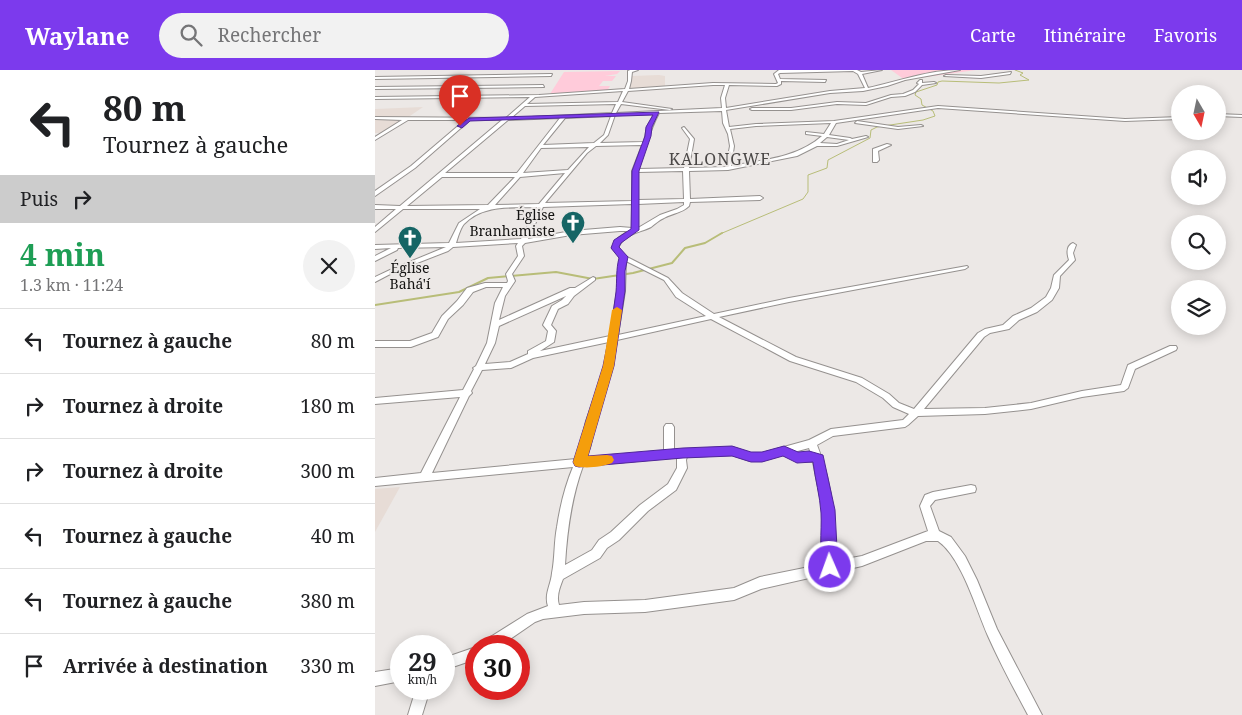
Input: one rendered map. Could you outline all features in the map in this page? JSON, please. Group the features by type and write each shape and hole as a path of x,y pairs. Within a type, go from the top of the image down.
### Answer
{"street":[{"path":"425,476 491,342 496,324 496,311 507,285 512,281 509,274 521,257 519,246 541,207 567,171 590,147 604,137 618,103 626,90 631,74 630,71 636,70"},
{"path":"375,98 534,96 727,84 777,85 780,84 777,74 781,71 854,70 860,73 880,70"},
{"path":"939,76 960,70"},
{"path":"894,83 908,78 960,70"},
{"path":"990,70 995,73 991,76"},
{"path":"860,73 867,89"},
{"path":"908,78 991,76 1011,73"},
{"path":"375,78 551,75"},
{"path":"894,77 900,80"},
{"path":"741,107 771,110 837,103 866,104 891,96 904,95 913,91 928,77"},
{"path":"779,80 825,81"},
{"path":"375,118 508,119 725,110 831,92 867,89 894,83 934,83"},
{"path":"727,84 723,95 725,123 732,146 728,168"},
{"path":"375,88 543,86"},
{"path":"375,230 534,96"},
{"path":"525,105 618,103 652,105 682,112"},
{"path":"727,128 834,122 941,107 1057,117 1125,120 1171,118"},
{"path":"635,230 635,171 648,136 649,127 657,113"},
{"path":"1226,115 1242,116"},
{"path":"375,280 392,271 439,254 453,244 461,224 480,211 489,208 520,175 527,163 564,116"},
{"path":"375,139 406,119"},
{"path":"375,194 413,167 469,119"},
{"path":"842,120 898,128 921,126"},
{"path":"635,171 728,168 800,154 831,130 834,122"},
{"path":"375,246 524,240 571,233 644,228 665,214 684,208 688,200 686,170 691,139 684,128"},
{"path":"808,133 858,140"},
{"path":"814,144 837,145 866,137"},
{"path":"541,147 590,147 644,143"},
{"path":"875,161 875,150 889,145"},
{"path":"440,175 520,175 567,171"},
{"path":"375,207 541,207 759,198"},
{"path":"635,230 617,242 615,248 623,257 666,279 679,295 713,317 793,359 865,383 886,396 896,405 916,413 985,411 1031,406 1082,394 1124,388 1131,366 1173,348"},
{"path":"375,482 683,453 732,451 751,457 762,457 812,443 831,433 905,422 916,413 981,334 1006,327 1016,318 1034,310 1049,298 1055,288 1057,275 1072,260 1070,253 1073,245"},
{"path":"375,259 402,246"},
{"path":"555,610 552,601 558,575 562,527 571,485 609,366 621,291 623,257"},
{"path":"477,368 504,367 531,356 833,291 965,267"},
{"path":"504,367 550,342 552,330 547,325 555,308 593,279"},
{"path":"375,344 411,344 435,335 445,318 470,290 485,285 507,285"},
{"path":"496,324 580,288"},
{"path":"375,401 468,392"},
{"path":"669,428 669,454"},
{"path":"812,443 818,459 828,510 830,548 828,556 830,567"},
{"path":"784,451 797,458 809,456 818,459"},
{"path":"558,575 596,554 603,544 615,536 644,508 671,486 682,468 681,460 683,453"},
{"path":"935,535 925,506 929,498 971,490"},
{"path":"506,635 531,618 555,610 645,606 733,594 760,583 862,560 925,536 935,535 941,536 948,542 968,575 993,632 1035,715"},
{"path":"375,679 390,677"},
{"path":"415,715 420,700"}],"shaded area":[{"path":"891,70 976,70 905,80"},
{"path":"620,71 617,74 605,76 616,76 612,81 603,81 599,86 610,86 607,91 550,94 564,72"},
{"path":"632,76 665,76 665,86 629,89"},
{"path":"423,107 407,118 375,118 375,109"},
{"path":"375,119 403,120 383,133 375,133"},
{"path":"400,487 375,532 375,489"}],"waterway":[{"path":"721,234 803,199 808,192 808,175 827,168 828,160 870,138 871,130 877,127 923,120 935,116 933,111 922,105 921,99 915,95 916,92 937,85 938,82 942,81 999,83 1029,80 1020,75 1023,73 1015,70"},
{"path":"375,305 459,292 488,278 556,272 593,279 633,273 672,263 685,248 705,243 721,234"}],"slow traffic":[{"path":"607,460 579,462 585,448 591,421 609,366 617,310"}],"place":[{"name":"Église Branhamiste","path":"573,244"},
{"name":"Église Bahá'í","path":"410,259"}],"district":[{"name":"KALONGWE","path":"720,159"}],"route":[{"path":"460,126 469,119 657,113 649,127 648,136 635,171 634,202 636,209 633,227 635,230 617,242 615,248 623,257 620,279 621,291 609,366 591,421 585,448 579,462 645,458 683,453 732,451 751,457 762,457 784,451 786,454 797,458 809,456 818,459 828,510 830,548 828,556 830,567"}]}
